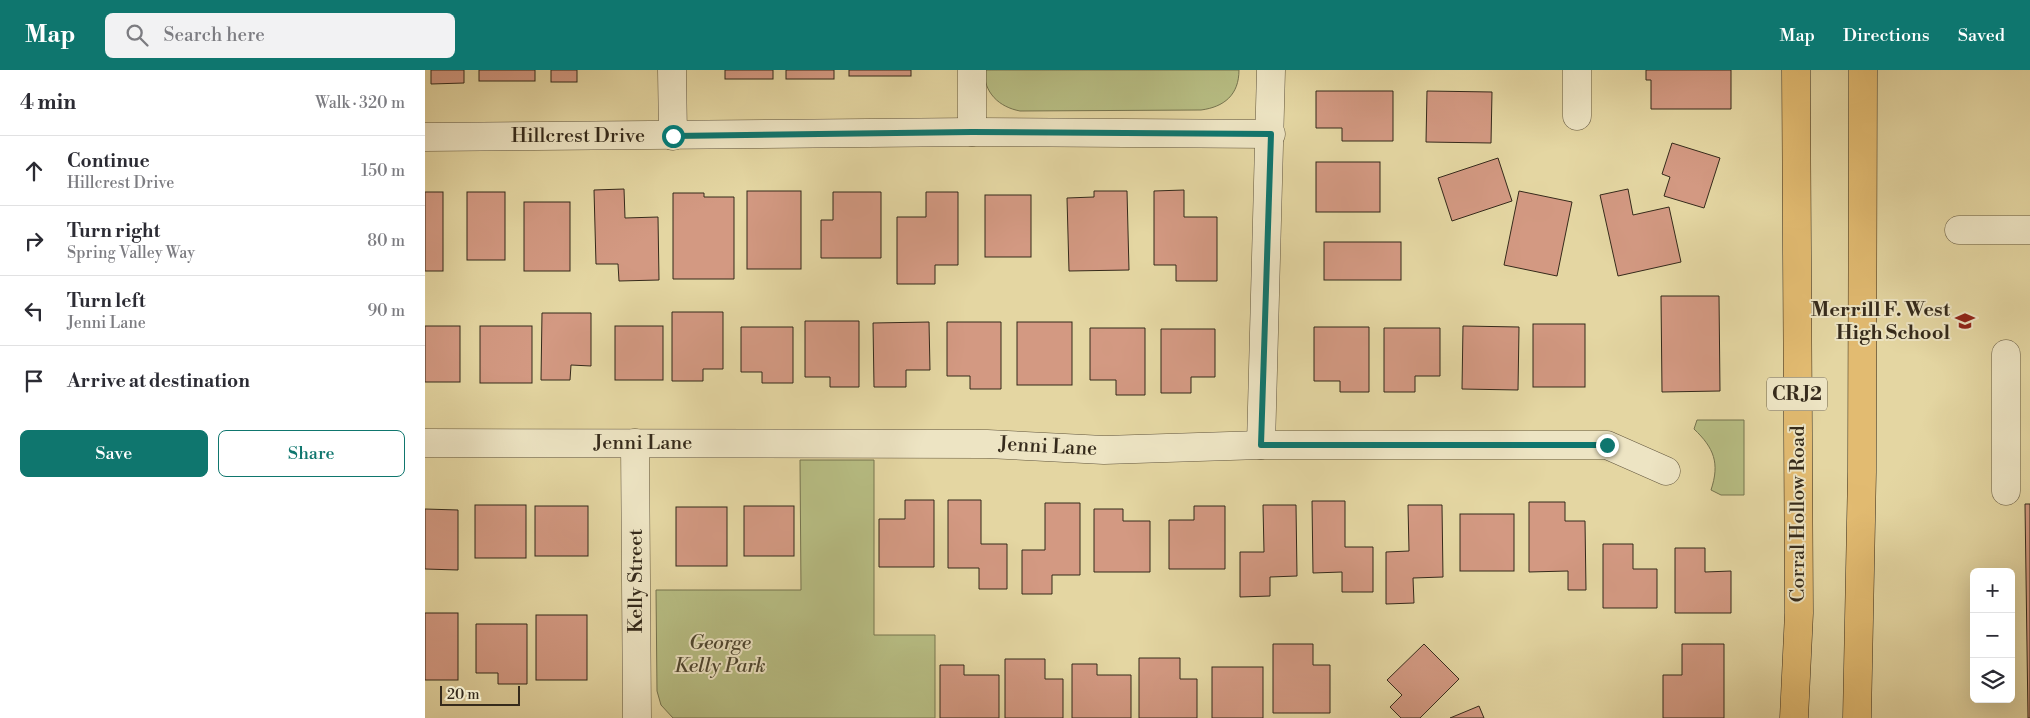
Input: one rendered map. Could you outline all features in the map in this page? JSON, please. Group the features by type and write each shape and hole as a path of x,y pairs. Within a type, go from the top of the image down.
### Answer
{"main road":[{"name":"Corral Hollow Road","path":"1794,718 1799,614 1796,70"},
{"path":"1857,718 1862,472 1863,70"}],"street":[{"path":"673,70 673,136"},
{"path":"972,70 972,132"},
{"path":"1261,445 1271,134 1271,70"},
{"path":"1577,70 1577,116"},
{"name":"Hillcrest Drive","path":"425,137 972,132 1271,134"},
{"path":"1959,230 2030,230"},
{"path":"2006,354 2006,491"},
{"name":"Jenni Lane","path":"425,443 987,444 1104,450 1261,445 1607,445 1666,471"},
{"name":"Kelly Street","path":"635,443 637,718"}],"green space":[{"path":"984,70 1239,70 1236,86 1229,98 1217,106 1201,110 1020,111 1006,106 994,98 987,86"},
{"path":"1697,420 1744,420 1744,495 1721,495 1711,490 1715,464 1711,450 1694,429"},
{"name":"George Kelly Park","path":"800,460 874,460 874,635 935,635 935,718 673,718 661,705 657,691 656,590 801,590"}],"building":[{"path":"431,70 464,70 464,83 431,84"},
{"path":"479,70 535,70 535,81 479,81"},
{"path":"551,70 577,70 577,82 551,82"},
{"path":"725,70 773,70 773,79 725,79"},
{"path":"786,70 834,70 834,79 786,79"},
{"path":"849,70 911,70 911,76 849,76"},
{"path":"1646,70 1731,70 1731,109 1651,109 1651,80 1646,80"},
{"path":"1316,91 1393,91 1393,141 1342,141 1342,128 1316,128"},
{"path":"1427,91 1492,92 1491,143 1426,142"},
{"path":"1672,143 1720,158 1704,208 1664,196 1670,177 1662,174"},
{"path":"1498,158 1512,201 1452,221 1438,178"},
{"path":"1316,162 1380,162 1380,212 1316,212"},
{"path":"624,189 625,218 658,217 659,280 619,281 618,264 596,264 594,190"},
{"path":"1628,189 1633,215 1669,207 1681,262 1618,276 1600,195"},
{"path":"1184,190 1184,217 1217,217 1217,281 1176,281 1176,265 1154,265 1154,191"},
{"path":"747,191 801,191 801,269 747,269"},
{"path":"1094,191 1127,191 1129,270 1069,271 1067,198 1094,197"},
{"path":"1519,191 1572,202 1557,276 1504,265"},
{"path":"425,192 443,192 443,271 425,271"},
{"path":"467,192 505,192 505,260 467,260"},
{"path":"833,192 881,192 881,258 821,258 821,220 833,220"},
{"path":"926,192 958,192 958,265 935,265 935,284 897,284 897,217 926,217"},
{"path":"673,193 704,193 704,197 734,197 734,279 673,279"},
{"path":"985,195 1031,195 1031,257 985,257"},
{"path":"524,202 570,202 570,271 524,271"},
{"path":"1324,242 1401,242 1401,280 1324,280"},
{"path":"1661,296 1719,296 1720,391 1662,392"},
{"path":"672,312 723,312 723,369 703,369 703,381 672,381"},
{"path":"542,313 591,313 591,366 571,365 570,380 541,380"},
{"path":"805,321 859,321 859,387 830,387 830,377 805,377"},
{"path":"929,322 930,370 906,370 906,387 874,387 873,323"},
{"path":"947,322 1001,322 1001,389 970,389 970,376 947,376"},
{"path":"1017,322 1072,322 1072,385 1017,385"},
{"path":"1533,324 1585,324 1585,387 1533,387"},
{"path":"425,326 460,326 460,382 425,382"},
{"path":"480,326 532,326 532,383 480,383"},
{"path":"615,326 663,326 663,380 615,380"},
{"path":"1463,326 1519,327 1518,390 1462,389"},
{"path":"741,327 793,327 793,383 762,383 762,372 741,372"},
{"path":"1314,327 1369,327 1369,392 1340,392 1340,381 1314,381"},
{"path":"1090,328 1145,328 1145,395 1116,395 1116,380 1090,380"},
{"path":"1384,328 1440,328 1440,376 1415,376 1415,392 1384,392"},
{"path":"1161,329 1215,329 1215,377 1191,377 1191,393 1161,393"},
{"path":"905,500 934,500 934,567 879,567 879,519 905,519"},
{"path":"948,500 981,500 981,544 1007,544 1007,589 979,589 979,568 948,568"},
{"path":"1312,501 1345,501 1345,547 1373,547 1373,592 1342,592 1342,572 1313,573"},
{"path":"1529,502 1565,502 1565,521 1585,521 1586,590 1568,590 1568,571 1529,572"},
{"path":"1045,503 1080,503 1080,575 1052,575 1052,594 1022,594 1022,550 1045,550"},
{"path":"2025,504 2030,504 2030,718 2028,718"},
{"path":"475,505 526,505 526,558 475,558"},
{"path":"1263,505 1296,505 1297,576 1270,577 1270,596 1240,597 1240,552 1264,552"},
{"path":"1408,505 1442,505 1443,577 1413,578 1414,603 1386,604 1386,552 1409,551"},
{"path":"535,506 588,506 588,556 535,556"},
{"path":"744,506 794,506 794,556 744,556"},
{"path":"1194,506 1225,506 1225,569 1169,569 1169,520 1194,520"},
{"path":"676,507 727,507 727,566 676,566"},
{"path":"425,509 458,510 458,570 425,569"},
{"path":"1094,509 1123,509 1123,521 1150,521 1150,572 1094,572"},
{"path":"1460,514 1514,514 1514,571 1460,571"},
{"path":"1603,544 1633,544 1633,569 1657,569 1657,608 1603,608"},
{"path":"1675,548 1705,548 1705,572 1731,571 1731,613 1675,613"},
{"path":"425,613 458,613 458,680 425,680"},
{"path":"536,615 587,615 587,680 536,680"},
{"path":"476,624 527,624 527,684 498,684 498,673 476,673"},
{"path":"1273,644 1313,644 1313,665 1330,665 1330,713 1273,713"},
{"path":"1424,644 1459,679 1420,718 1401,718 1390,707 1402,695 1387,680"},
{"path":"1682,644 1724,644 1724,718 1663,718 1663,675 1682,675"},
{"path":"1139,658 1180,658 1180,679 1197,679 1197,718 1139,718"},
{"path":"1005,659 1045,659 1045,679 1063,679 1063,718 1005,718"},
{"path":"1072,664 1097,664 1097,675 1131,675 1131,718 1072,718"},
{"path":"940,665 964,665 964,675 999,675 999,718 940,718"},
{"path":"1212,667 1263,667 1263,718 1212,718"},
{"path":"1479,706 1484,718 1450,718"}],"place":[{"name":"Merrill F. West High School","path":"1965,321"}],"route":[{"path":"673,136 972,132 1271,134 1261,445 1607,445"}]}
